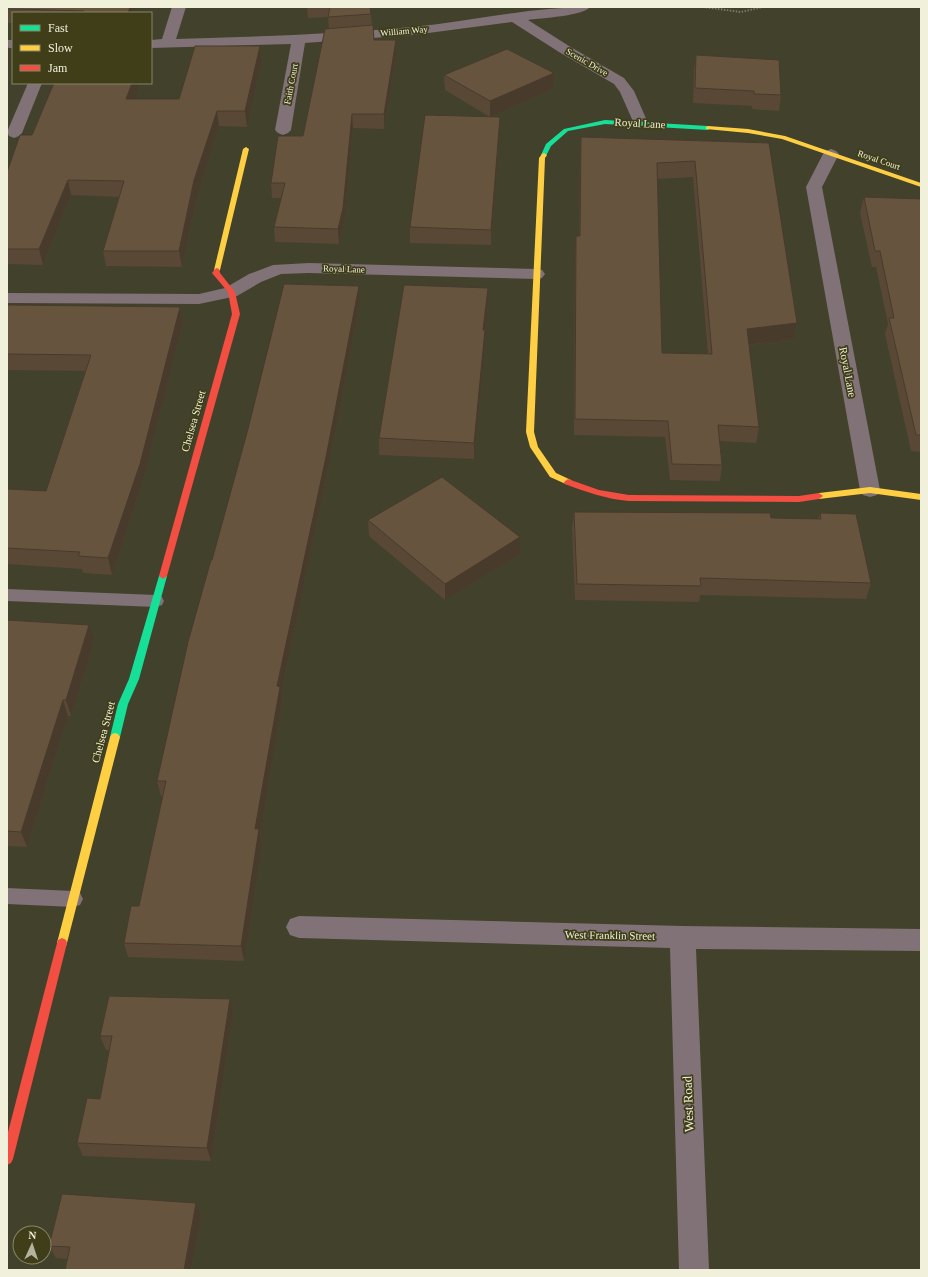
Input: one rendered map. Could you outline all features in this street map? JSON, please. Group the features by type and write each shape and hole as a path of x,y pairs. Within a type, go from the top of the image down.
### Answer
{"street":[{"path":"168,44 179,7"},
{"name":"William Way","path":"152,44 299,38 413,31 577,10 583,7"},
{"name":"Scenic Drive","path":"516,18 564,49 619,81 627,91 640,123"},
{"name":"Faith Court","path":"283,130 299,38"},
{"path":"14,133 35,84"},
{"name":"Royal Lane","path":"605,122 640,123 748,131 784,137 831,154 814,186 870,490 799,499 629,498 599,494 552,475 534,447 530,432 542,158 548,145 566,130 605,122"},
{"path":"231,292 216,273 246,149"},
{"name":"Royal Court","path":"831,154 921,184"},
{"name":"Royal Lane","path":"7,298 199,300 231,292 255,278 279,269 308,268 536,274"},
{"name":"Chelsea Street","path":"7,1159 123,704 134,679 236,314 231,292"},
{"path":"870,490 921,497"},
{"name":"West Franklin Street","path":"299,927 683,937 921,940"},
{"name":"West Road","path":"683,937 694,1270"}],"lane":[{"path":"7,595 156,601"},
{"path":"7,896 73,899"}],"path":[{"path":"703,7 724,12 755,11 763,7"}],"building":[{"path":"7,7 130,7 128,12 7,9"},
{"path":"330,7 370,7 371,14 328,17"},
{"path":"373,25 374,40 396,40 384,114 352,114 343,208 338,229 274,227 285,183 271,183 278,136 303,136 325,29"},
{"path":"195,46 260,46 245,111 217,111 194,180 179,251 103,251 124,181 68,180 39,249 7,249 7,172 20,135 32,135 54,84 132,84 126,99 179,99"},
{"path":"507,49 554,73 490,101 444,75"},
{"path":"696,55 779,60 781,95 754,94 754,91 695,88"},
{"path":"425,115 500,117 491,230 410,227"},
{"path":"581,137 769,143 797,323 747,329 759,427 718,425 722,465 672,464 668,421 575,419 576,236 580,236","holes":["695,161 712,354 662,353 657,163"]},
{"path":"864,197 921,199 921,435 916,435 889,318 894,318 880,251 875,251"},
{"path":"284,284 359,286 326,457 277,686 280,687 255,829 259,829 241,946 124,943 131,906 139,906 166,781 157,781 188,642 248,429"},
{"path":"404,285 488,288 483,330 485,330 474,443 379,438"},
{"path":"7,305 180,307 140,464 108,558 78,556 80,552 7,548 7,489 46,491 91,355 7,354"},
{"path":"442,477 520,537 445,584 368,520"},
{"path":"574,512 770,513 771,518 821,519 820,513 856,514 871,583 700,578 701,586 577,584"},
{"path":"7,620 89,625 66,700 63,700 21,832 7,831"},
{"path":"109,996 230,999 207,1148 77,1143 87,1098 100,1099 112,1036 100,1036"},
{"path":"62,1194 196,1203 184,1270 65,1270 70,1247 52,1246 52,1234"}],"traffic: fast":[{"path":"544,155 548,145 566,130 605,122 708,128"},
{"path":"115,737 123,704 134,679 163,576"}],"traffic: slow":[{"path":"708,128 748,131 783,137 921,185"},
{"path":"217,270 246,149"},
{"path":"544,155 542,158 530,432 534,447 553,475 568,482"},
{"path":"819,496 870,490 921,497"},
{"path":"62,943 115,737"}],"traffic: jam":[{"path":"163,576 236,314 231,292 216,273 217,270"},
{"path":"568,482 598,493 629,498 799,499 819,496"},
{"path":"7,1159 62,943"}]}
